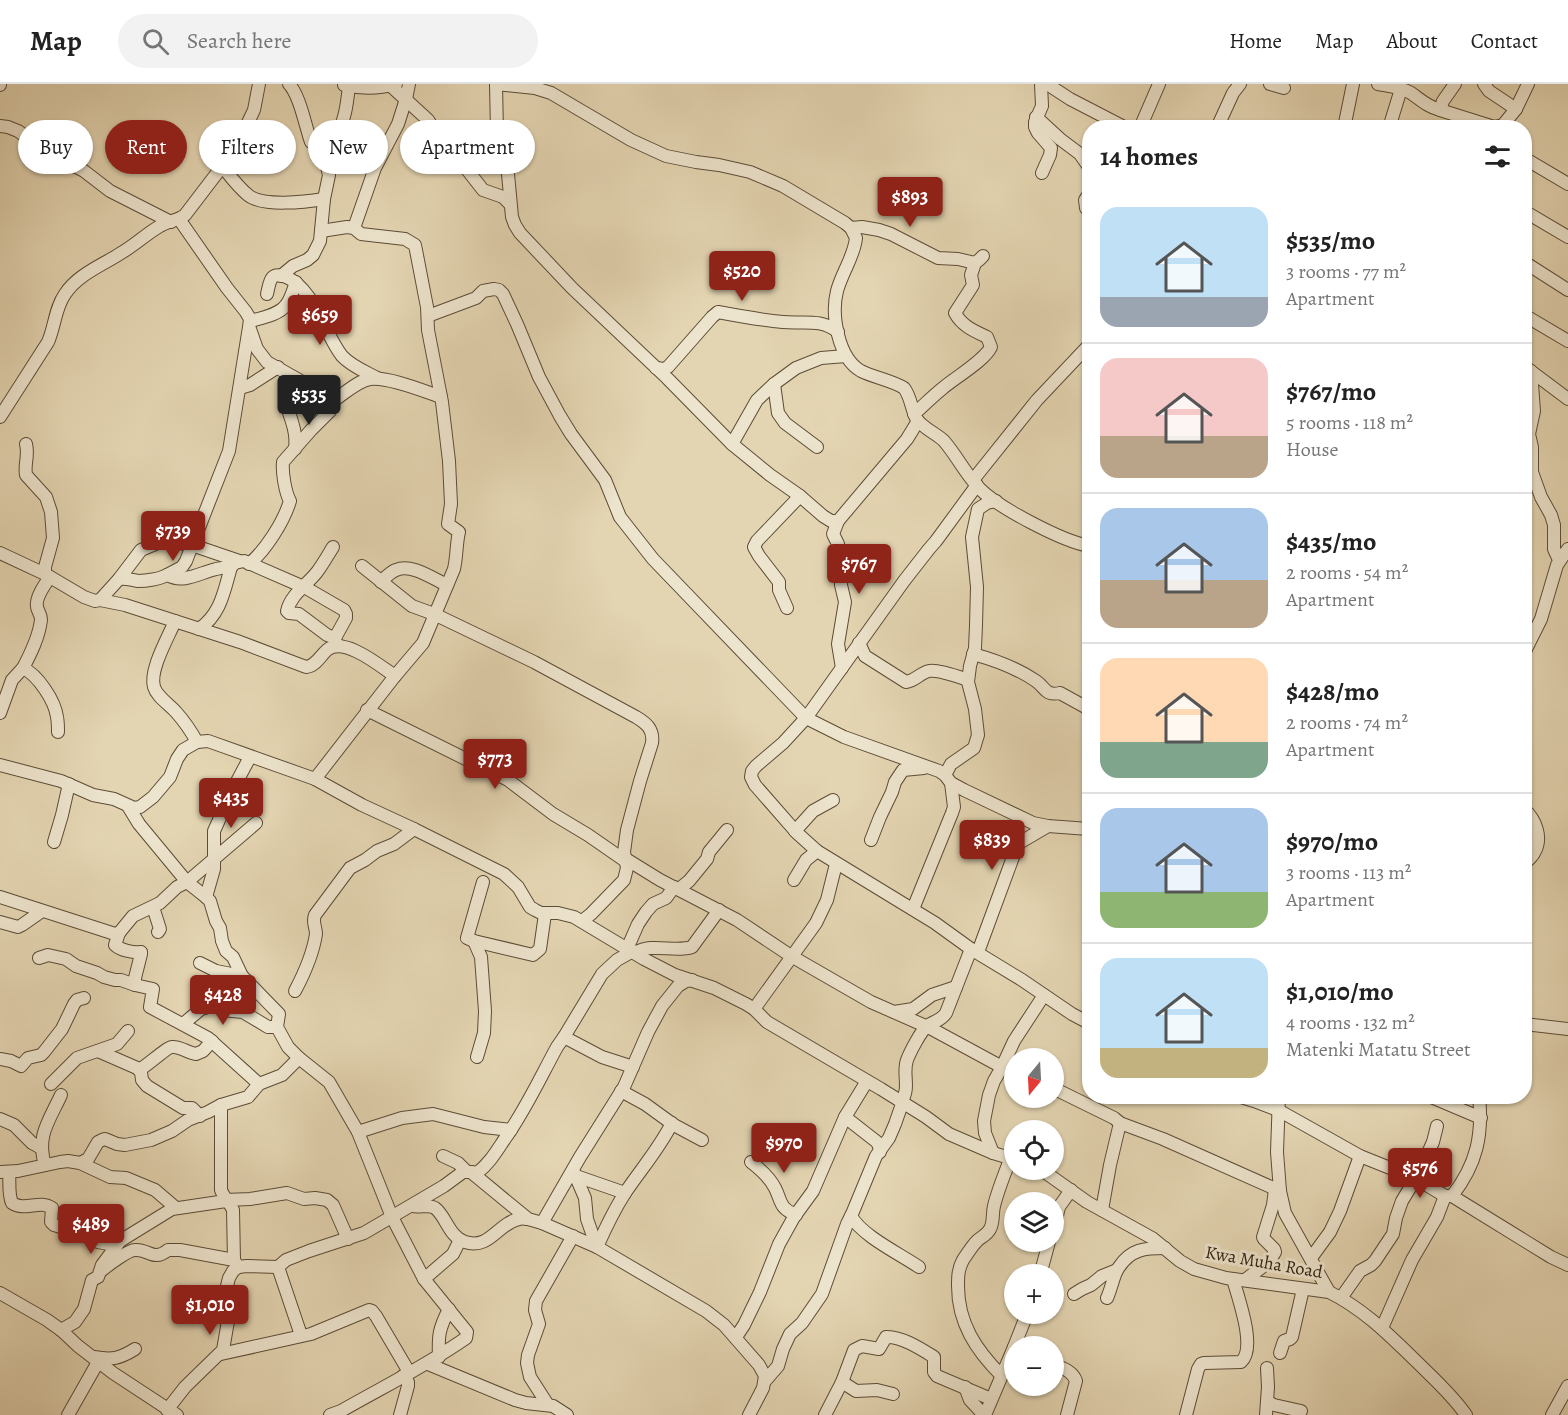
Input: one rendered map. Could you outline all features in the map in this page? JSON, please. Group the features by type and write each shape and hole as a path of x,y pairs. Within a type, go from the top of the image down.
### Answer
{"street":[{"path":"250,120 256,104 259,84"},
{"path":"289,84 301,107 308,132"},
{"path":"354,228 375,168 395,131 409,84"},
{"path":"838,521 831,521 824,516 732,444 572,288 520,233 512,217 508,174 497,132 496,84 535,88 551,93 631,140 666,156 750,172 783,186 845,223 851,228 856,238 836,293 835,320 846,356 860,370 904,388 916,417 944,441 976,485 996,501 1062,537 1082,544"},
{"path":"1041,84 1042,106 1036,117 1035,127 1051,148 1042,173"},
{"path":"1047,84 1070,99 1112,120"},
{"path":"1144,120 1160,84"},
{"path":"1221,120 1233,93 1240,84"},
{"path":"1270,84 1284,88"},
{"path":"1346,120 1353,84"},
{"path":"1378,84 1409,92 1424,104 1472,120"},
{"path":"1440,110 1443,100 1455,84"},
{"path":"1484,84 1488,90 1516,109"},
{"path":"1507,120 1516,109 1528,84"},
{"path":"343,120 346,108 345,85 377,88 393,85 428,120 444,146 458,158 483,190 502,197 510,204"},
{"path":"1391,120 1401,89"},
{"path":"1036,117 1082,156"},
{"path":"0,138 0,125 18,131 46,151 84,171 110,191 175,221 246,312 261,356 298,380 322,400 333,401 370,379 395,382 441,397"},
{"path":"1532,163 1568,184"},
{"path":"0,417 48,342 66,291 89,272 122,253 162,225 185,215 216,174"},
{"path":"229,174 255,200 287,203 324,200"},
{"path":"281,276 294,266 307,261 320,241 329,174"},
{"path":"304,202 323,213"},
{"path":"1532,216 1568,237"},
{"path":"842,668 838,644 845,603 841,585 842,566 838,544 833,534 838,521 907,439 916,417 942,388 981,358 991,347 987,337 961,322 955,313 973,285 971,275 979,259 938,258 891,234 862,227 851,228"},
{"path":"315,779 367,710 423,643 456,559 459,532 448,524 451,504 449,461 441,397 428,330 422,273 415,245 405,239 362,234 354,228 321,231"},
{"path":"1532,267 1568,290"},
{"path":"267,294 274,275 296,282 316,309 342,355 353,365 379,379"},
{"path":"250,324 284,308 296,282"},
{"path":"428,316 476,298 483,291 494,289 503,294 518,324 539,378 571,434 605,480 620,517 653,558 806,718 844,737 939,771 948,779 1033,823 1082,828"},
{"path":"656,368 668,367 718,312 737,317 824,324 838,332"},
{"path":"1532,320 1568,341"},
{"path":"118,579 141,581 162,578 182,567 186,561 229,451 250,324"},
{"path":"1082,352 1037,400 806,718 783,743 756,766 751,774 755,785 795,831 817,851 913,909 974,951 1082,1019"},
{"path":"732,444 757,400 774,384 796,368 821,357 846,356"},
{"path":"240,388 250,385 278,367"},
{"path":"1532,373 1568,399"},
{"path":"774,384 778,413 785,423 817,447"},
{"path":"1532,399 1534,411 1532,417"},
{"path":"167,575 175,579 193,577 217,568 239,564 262,552 286,513 290,501 286,494 282,466 286,458 330,411 333,401"},
{"path":"287,407 296,437 295,449"},
{"path":"0,713 12,680 23,668 35,644 41,615 37,609 37,602 47,576 45,567 53,538 51,513 46,497 26,475 28,455 26,444"},
{"path":"1532,447 1532,472 1541,497 1551,515 1554,525 1554,549 1559,560"},
{"path":"913,909 954,807 948,779 951,764 969,753 977,742 978,727 968,680 973,654 977,601 972,537 978,509 976,485"},
{"path":"787,609 779,590 779,582 754,547 800,496"},
{"path":"978,509 987,503 996,501"},
{"path":"0,553 95,602 100,600 120,604 240,642 306,667 316,663 336,641 346,614 339,606 303,586 192,545 165,541 142,549 100,600"},
{"path":"333,547 315,574 290,603 287,611 299,614 336,641 395,676"},
{"path":"1532,637 1541,619 1559,560 1568,549"},
{"path":"199,629 209,622 219,606 239,564"},
{"path":"362,566 412,606 434,614 534,662 649,726 653,736 627,830 624,852 627,868 624,880 582,921"},
{"path":"381,582 393,571 405,568 447,585"},
{"path":"175,621 153,676 154,686 157,693 188,727 197,742"},
{"path":"859,643 865,656 906,682 913,681 932,671 968,680"},
{"path":"973,654 997,660 1039,682 1047,692 1060,693 1082,704"},
{"path":"23,668 46,690 57,716 58,732"},
{"path":"367,710 508,780 553,814 654,878 737,920 791,956 872,1002 1004,1066"},
{"path":"0,765 69,784 93,795 114,799 134,808 140,807 153,797 170,777 183,750 197,742 208,741 315,779 362,805 504,874 519,887 530,907 540,913 566,914 675,975 714,988 754,1009 767,1022 926,1117 949,1134 1004,1156"},
{"path":"206,897 213,876 214,831 250,757"},
{"path":"871,840 895,782 903,770 927,768"},
{"path":"54,842 69,784"},
{"path":"795,831 813,811 833,800"},
{"path":"128,806 139,824 187,882 210,901 226,951 232,957 242,976 279,1014 277,1027 288,1047 329,1082 358,1132 392,1217 424,1279 466,1329 466,1338 433,1360 330,1415"},
{"path":"1532,818 1538,832 1535,853 1532,856"},
{"path":"135,985 141,952 118,949 115,945 119,933 133,916 160,903 256,823"},
{"path":"752,1413 765,1381 778,1366 790,1334 802,1323 822,1294 842,1236 876,1156 895,1124 905,1093 907,1060 926,1027 944,1016 974,951 1016,849 1020,843 1048,826"},
{"path":"295,991 308,963 316,935 313,919 315,915 350,868 377,851 394,844 414,829"},
{"path":"632,951 638,924 646,912 653,904 666,898 689,881 727,831"},
{"path":"794,880 806,860 817,851"},
{"path":"754,1009 816,923 827,900 836,864"},
{"path":"483,882 467,938 533,956 540,949 544,914"},
{"path":"0,897 115,934 119,933"},
{"path":"153,907 160,925 158,932"},
{"path":"0,922 18,927 42,910"},
{"path":"101,1270 126,1253 135,1250 155,1256 168,1250 180,1250 247,1266 278,1266 286,1260 309,1251 364,1233 412,1206 463,1172 477,1173 492,1158 523,1112 556,1047 602,974 617,960 632,951 649,948 686,949 692,947 719,910"},
{"path":"474,941 481,957 485,1011 484,1034 477,1057"},
{"path":"39,958 48,955 66,959 76,966 115,980 153,989 150,1007 212,1041 259,1084"},
{"path":"200,963 216,971 242,976"},
{"path":"216,971 223,986 220,1007 225,1011 243,1012 267,1027 277,1027"},
{"path":"674,990 675,975"},
{"path":"542,1223 574,1173 580,1156 621,1091 662,1006 674,990 692,980"},
{"path":"894,1012 910,1010 932,995 956,987"},
{"path":"1012,1048 1014,1041 1044,995"},
{"path":"0,1059 21,1066 28,1059 41,1055 62,1029 74,1004 84,998"},
{"path":"183,1024 201,1009 221,1003"},
{"path":"1532,1025 1568,1029"},
{"path":"51,1084 77,1058 117,1044 128,1030"},
{"path":"564,1037 602,1057 633,1067"},
{"path":"139,1070 168,1048 174,1046 196,1054 204,1051 212,1041"},
{"path":"98,1051 139,1070 147,1086 183,1108 192,1108 200,1116"},
{"path":"80,1163 88,1159 98,1142 102,1140 125,1145 151,1140 221,1105 248,1097 259,1084 282,1075 299,1058"},
{"path":"993,1153 985,1133 985,1111 994,1081 1004,1072"},
{"path":"736,1337 748,1318 779,1244 813,1191 845,1117 867,1081"},
{"path":"621,1091 702,1140"},
{"path":"1064,1094 1082,1102"},
{"path":"45,1165 41,1148 45,1128 62,1095"},
{"path":"1085,1104 1120,1123 1163,1139 1278,1190"},
{"path":"1262,1104 1278,1110 1360,1156 1415,1178 1568,1265"},
{"path":"1278,1104 1278,1190 1288,1222 1329,1292"},
{"path":"1449,1104 1481,1118"},
{"path":"1382,1328 1412,1260 1449,1196 1467,1172 1477,1149 1481,1118 1480,1104"},
{"path":"221,1105 221,1190 233,1210 236,1264 227,1286 228,1322 221,1353"},
{"path":"358,1132 402,1118 433,1114 484,1127 511,1130"},
{"path":"845,1117 877,1142 880,1152"},
{"path":"0,1119 14,1125 32,1143 41,1148"},
{"path":"598,1246 625,1193 665,1138 672,1123"},
{"path":"1100,1209 1120,1123"},
{"path":"1341,1298 1360,1271 1375,1261 1393,1234 1402,1202 1433,1142 1437,1126"},
{"path":"443,1156 458,1163 528,1219"},
{"path":"1311,1258 1330,1232 1360,1156"},
{"path":"176,1208 155,1190 126,1178 110,1177 80,1163 68,1161 4,1172 10,1181 10,1198 16,1206 25,1207 43,1203 49,1205 52,1208 51,1222 54,1225 102,1243 120,1241 176,1208 287,1192 304,1199 327,1200 333,1205 348,1239"},
{"path":"752,1162 775,1187 780,1203 787,1211 796,1215"},
{"path":"574,1173 625,1193"},
{"path":"574,1173 585,1198 586,1219 598,1246"},
{"path":"1001,1375 978,1350 961,1314 958,1272 970,1250 991,1228 994,1204 1004,1178"},
{"name":"Kwa Muha Road","path":"1056,1180 1100,1209 1152,1238 1180,1261 1194,1269 1239,1280 1329,1292 1341,1298 1382,1328 1431,1376 1466,1415"},
{"path":"1064,1200 1071,1190"},
{"path":"1186,1415 1201,1364 1241,1362 1245,1358 1246,1331 1239,1280 1257,1271 1275,1252 1263,1236 1278,1190"},
{"path":"412,1206 435,1208 457,1238 473,1244 479,1244 509,1223 518,1219 528,1219 598,1246 706,1311 724,1325 763,1371 765,1381"},
{"path":"851,1216 867,1232 919,1267"},
{"path":"548,1405 530,1377 528,1355 539,1324 535,1310 536,1301 573,1236"},
{"path":"424,1279 453,1254 460,1240"},
{"path":"61,1330 75,1322 84,1309 92,1280 98,1277 102,1265 120,1241"},
{"path":"1107,1298 1117,1270 1129,1256 1146,1248 1165,1248"},
{"path":"278,1266 302,1335"},
{"path":"1074,1294 1091,1286 1102,1276 1117,1270"},
{"path":"1280,1353 1284,1341 1292,1337 1303,1289"},
{"path":"0,1293 61,1330 95,1359 172,1412 185,1387 221,1353 311,1334 369,1310 376,1316 406,1374 408,1386 400,1415"},
{"path":"433,1360 438,1332 449,1310"},
{"path":"825,1415 842,1382 854,1350 862,1346 879,1349 889,1336 931,1355 935,1361 934,1374 991,1399"},
{"path":"95,1359 119,1358 135,1349"},
{"path":"68,1415 95,1359"},
{"path":"433,1360 515,1400 553,1406 567,1415"},
{"path":"1266,1415 1267,1368"},
{"path":"965,1387 970,1400 984,1415 1004,1369"},
{"path":"1064,1370 1075,1378 1076,1382 1067,1415"},
{"path":"842,1382 856,1391 877,1390 893,1394"},
{"path":"1552,1415 1568,1386"},
{"path":"1268,1402 1301,1411"}]}
